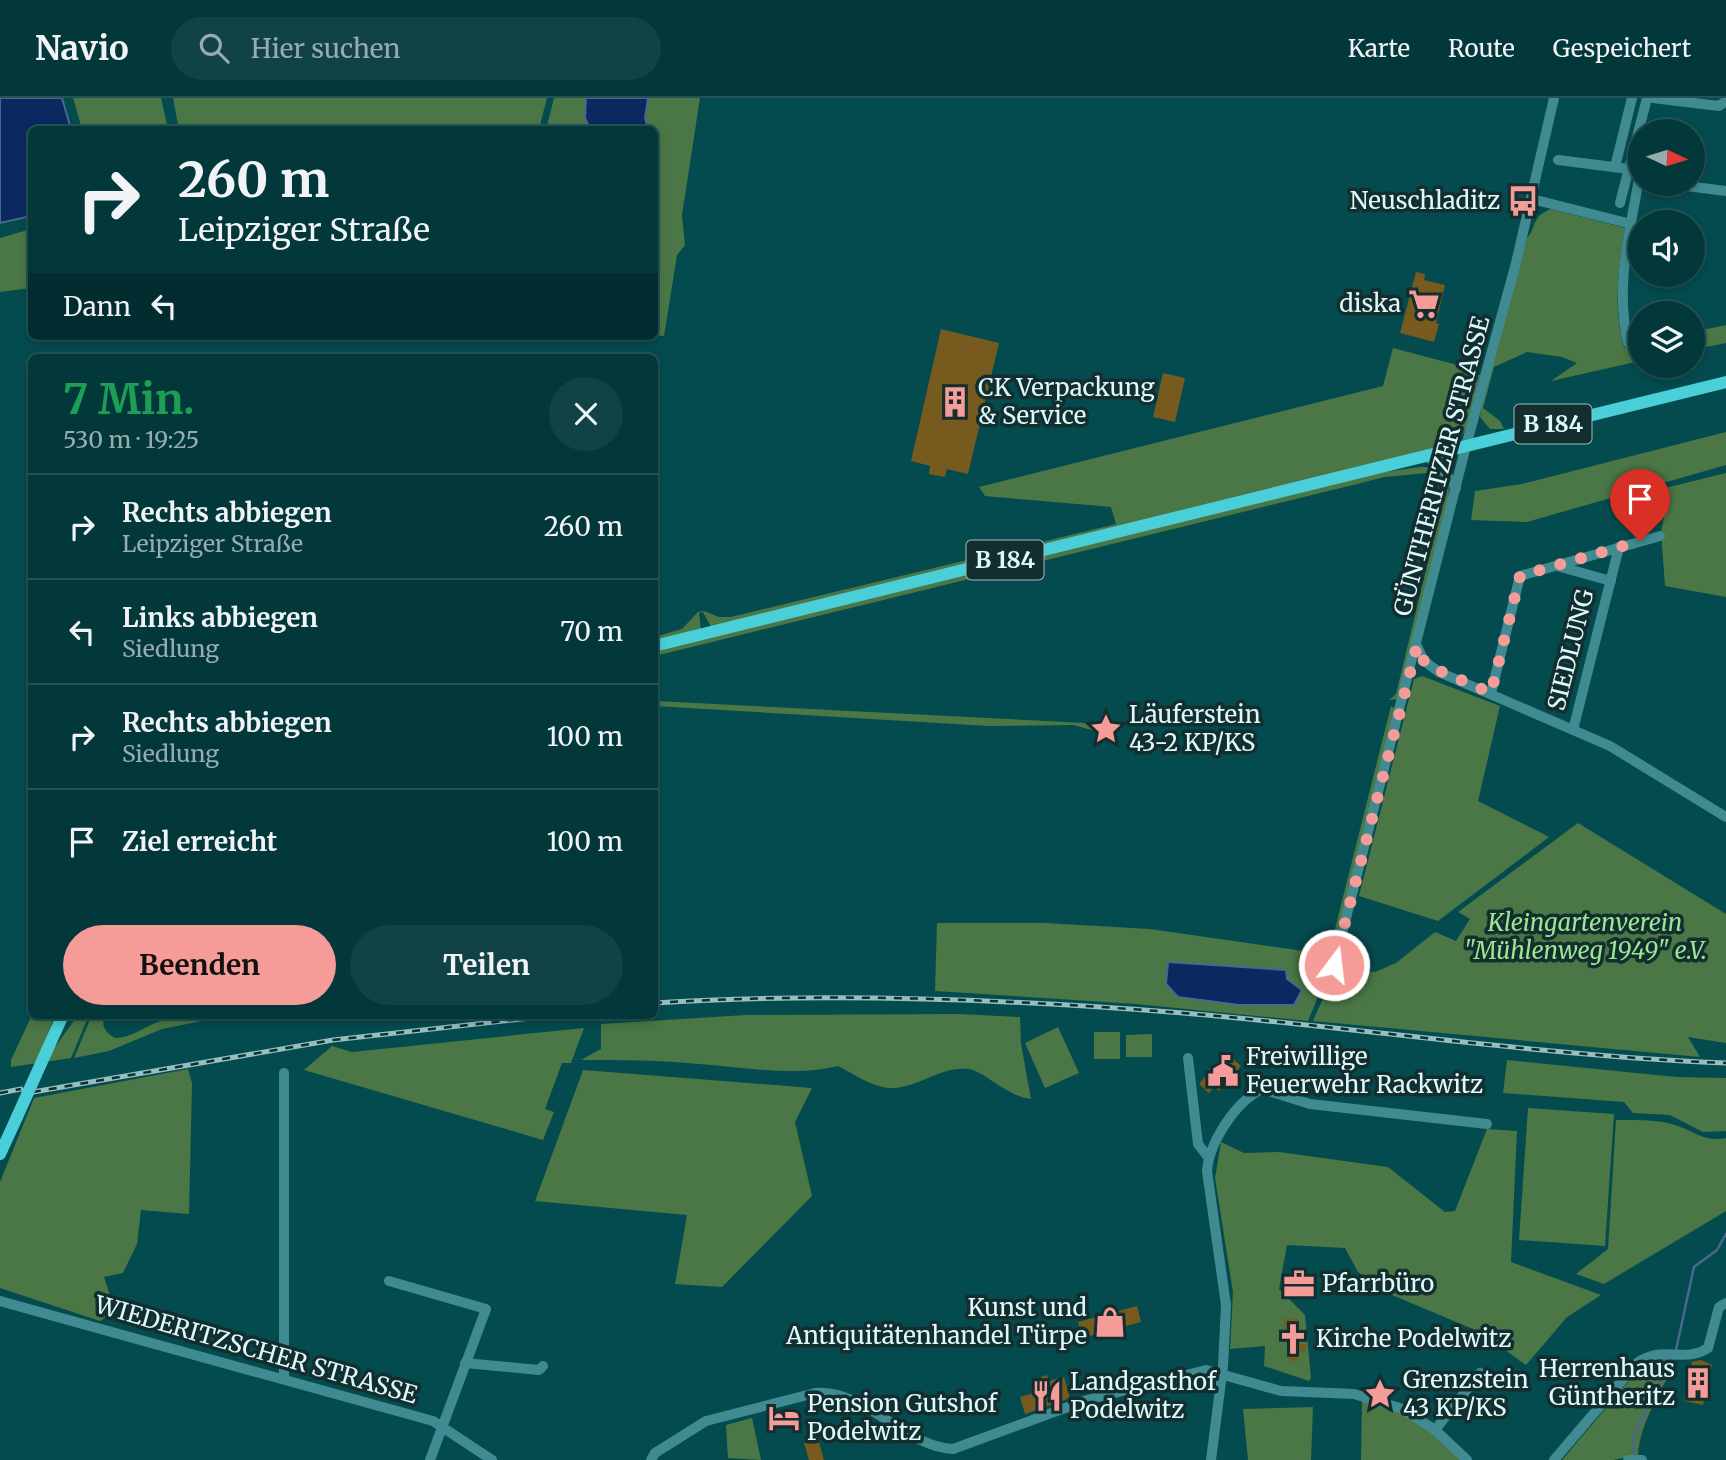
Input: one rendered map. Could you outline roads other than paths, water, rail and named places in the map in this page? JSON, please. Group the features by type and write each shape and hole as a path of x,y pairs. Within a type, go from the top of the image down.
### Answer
{"main road":[{"name":"B 184","path":"658,645 1726,382"},
{"path":"0,1154 61,1019"}],"street":[{"name":"GÜNTHERITZER STRASSE","path":"1334,965 1532,199 1555,98"},
{"path":"1615,167 1632,98"},
{"path":"1642,119 1647,98"},
{"path":"1653,98 1719,106 1726,101"},
{"path":"1558,160 1615,167 1628,173 1620,203"},
{"path":"1705,188 1726,191"},
{"path":"1532,199 1628,223"},
{"path":"1628,246 1621,299 1628,343"},
{"path":"1428,457 1444,471 1456,488"},
{"name":"SIEDLUNG","path":"1491,693 1517,580 1523,573 1660,536"},
{"name":"SIEDLUNG","path":"1573,730 1619,547"},
{"name":"SIEDLUNG","path":"1554,565 1611,581"},
{"path":"1417,646 1424,661 1431,667 1610,746 1726,817"},
{"path":"1188,1058 1198,1144 1208,1157"},
{"path":"284,1073 284,1379"},
{"path":"1211,1460 1226,1306 1206,1182 1208,1157 1222,1128 1249,1098 1262,1089 1310,1104 1488,1124"},
{"path":"389,1280 486,1309 430,1460"},
{"name":"WIEDERITZSCHER STRASSE","path":"0,1301 442,1425 492,1460"},
{"path":"1554,1460 1637,1363 1654,1353 1686,1355 1702,1352 1719,1332 1719,1307 1726,1303"},
{"path":"465,1363 539,1370 543,1366"},
{"path":"651,1460 655,1453 706,1421 815,1393 833,1393 849,1398 899,1429 953,1449 1087,1400 1206,1370 1281,1391 1354,1394 1403,1409 1435,1430 1467,1460"},
{"path":"1435,1430 1480,1373"},
{"path":"1628,1460 1642,1460"}],"water":[{"path":"0,98 62,98 70,126 28,126 28,217 0,223"},
{"path":"586,98 648,98 645,118 647,126 589,126 585,118"},
{"path":"1168,962 1286,970 1287,979 1302,990 1294,1005 1239,1005 1178,997 1166,984"}],"waterway":[{"path":"1676,1350 1694,1267 1717,1250 1726,1234"},
{"path":"1633,1456 1634,1437 1667,1366 1673,1359"}],"railway":[{"path":"658,1003 853,998 1051,1004 1251,1019 1590,1054 1726,1063"},
{"path":"33,1092 333,1040 522,1019"},
{"path":"0,1093 21,1089"}],"place":[{"name":"Neuschladitz","path":"1523,201"},
{"name":"diska","path":"1424,304"},
{"name":"CK Verpackung & Service","path":"955,402"},
{"name":"Läuferstein 43-2 KP/KS","path":"1106,729"},
{"name":"Freiwillige Feuerwehr Rackwitz","path":"1223,1071"},
{"name":"Pfarrbüro","path":"1299,1284"},
{"name":"Kunst und Antiquitätenhandel Türpe","path":"1110,1322"},
{"name":"Kirche Podelwitz","path":"1293,1339"},
{"name":"Herrenhaus Güntheritz","path":"1698,1383"},
{"name":"Grenzstein 43 KP/KS","path":"1380,1394"},
{"name":"Landgasthof Podelwitz","path":"1047,1396"},
{"name":"Pension Gutshof Podelwitz","path":"784,1418"}],"park label":[{"name":"Kleingartenverein \"Mühlenweg 1949\" e.V.","path":"1585,937"}]}
